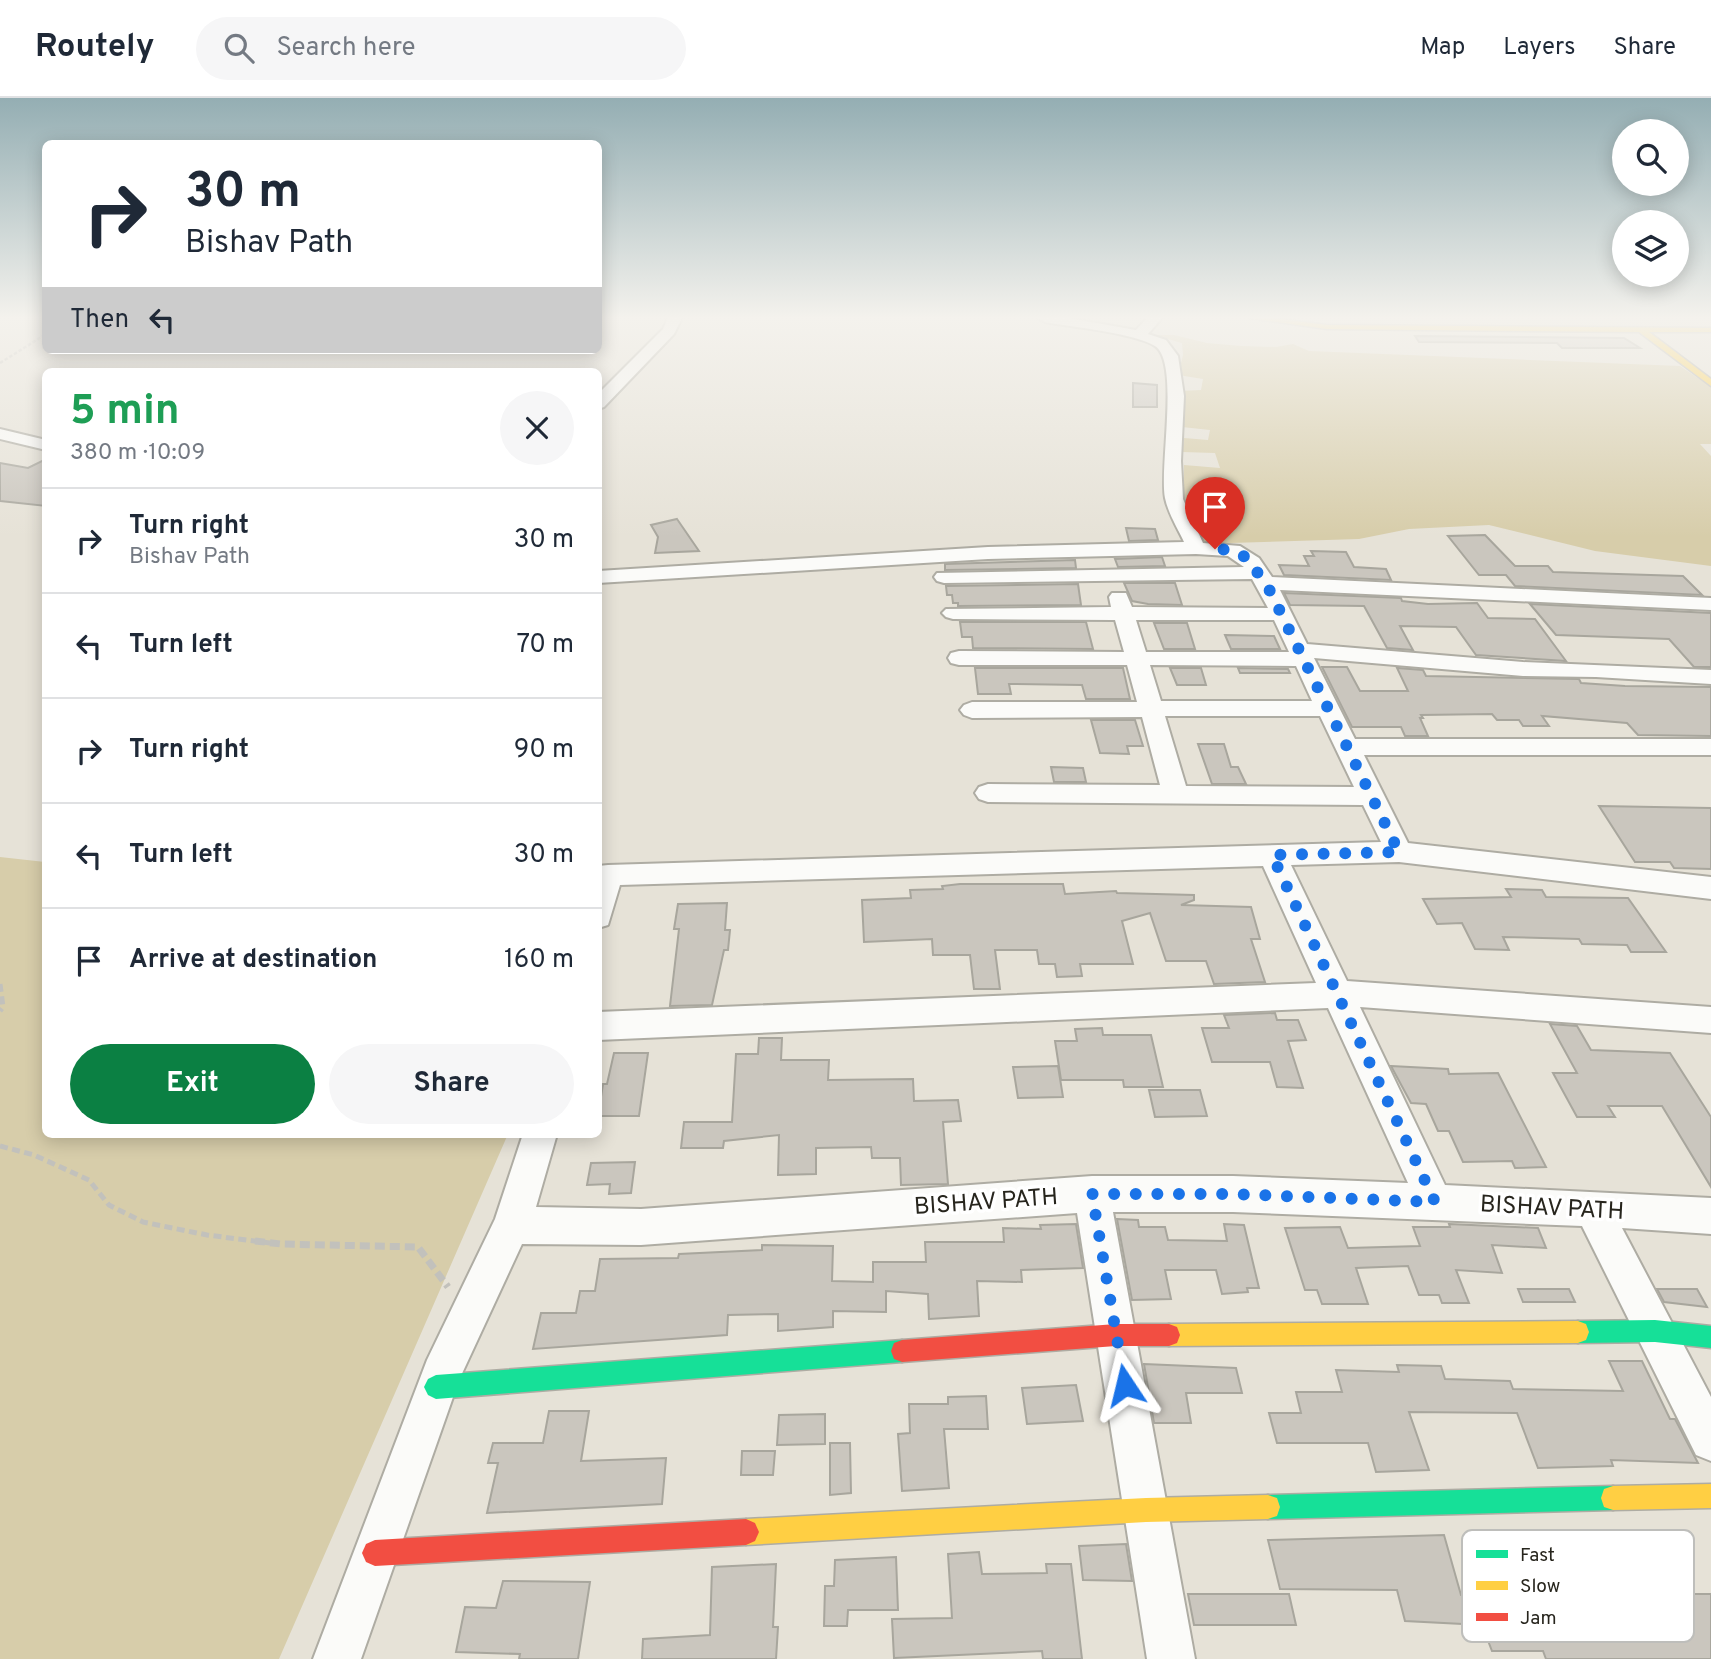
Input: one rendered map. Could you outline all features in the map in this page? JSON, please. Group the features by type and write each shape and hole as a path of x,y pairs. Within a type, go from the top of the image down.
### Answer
{"street":[{"path":"1174,391 1172,461 1174,499 1196,548"},
{"path":"0,434 42,444"},
{"path":"602,577 988,553 1196,548 1233,550 1252,562 1281,614 1399,852"},
{"path":"1113,575 1175,795"},
{"path":"944,577 1113,575 1261,578 1711,604"},
{"path":"953,613 1281,614"},
{"path":"959,658 1302,655 1523,669 1596,670 1711,677"},
{"path":"972,710 1328,708"},
{"path":"1347,747 1711,747"},
{"path":"988,793 1372,796"},
{"path":"603,876 1399,852 1711,888"},
{"path":"1272,855 1435,1202"},
{"path":"602,1026 1338,995 1711,1020"},
{"path":"337,1659 436,1387 512,1225 539,1138"},
{"path":"1092,1194 1171,1659"},
{"name":"BISHAV PATH","path":"512,1225 641,1227 1092,1194 1233,1194 1592,1208 1711,1216"},
{"path":"1592,1208 1711,1440"},
{"path":"436,1387 1116,1335 1655,1331 1711,1337"},
{"path":"376,1553 1146,1510 1711,1496"}],"path":[{"path":"0,984 4,1007 0,1012"},
{"path":"0,1146 34,1155 89,1180 109,1205 143,1222 207,1235 281,1244 418,1247 456,1298"}],"shaded area":[{"path":"1179,391 1711,391 1711,444 1700,444 1711,456 1711,566 1595,551 1489,525 1409,529 1359,539 1196,544 1184,514 1184,465 1220,468 1215,453 1182,452 1184,438 1208,440 1210,430 1182,427"},
{"path":"0,857 42,862 42,1138 506,1138 279,1659 0,1659"}],"building":[{"path":"1133,391 1157,391 1157,407 1133,407"},
{"path":"42,461 42,506 0,501 0,463 28,468"},
{"path":"677,519 699,551 655,553 658,537 651,525"},
{"path":"1126,528 1155,529 1158,540 1129,541"},
{"path":"1485,535 1515,566 1548,566 1553,572 1683,576 1702,595 1515,586 1506,575 1479,575 1448,536"},
{"path":"1311,551 1346,552 1354,567 1386,569 1391,580 1284,575 1279,565 1309,566 1304,556 1314,556"},
{"path":"1162,557 1165,566 1118,567 1115,559"},
{"path":"1075,560 1076,568 945,570 945,564"},
{"path":"1124,583 1175,583 1182,605 1132,601"},
{"path":"1078,584 1081,605 958,606 958,603 953,603 952,595 947,595 946,586"},
{"path":"1284,593 1401,598 1402,601 1428,604 1477,603 1488,618 1535,619 1566,661 1476,655 1456,627 1400,626 1413,650 1387,648 1364,606 1290,605"},
{"path":"1530,604 1711,613 1711,667 1694,667 1669,639 1556,635"},
{"path":"960,622 1086,622 1093,649 973,648 972,637 962,637"},
{"path":"1154,623 1187,623 1195,649 1164,649"},
{"path":"1225,635 1274,636 1280,649 1231,649"},
{"path":"1322,667 1347,667 1360,691 1408,691 1397,668 1423,670 1426,676 1579,679 1581,683 1625,686 1711,687 1711,736 1638,735 1627,723 1542,716 1549,726 1523,726 1519,720 1497,720 1492,714 1421,715 1428,736 1405,736 1401,727 1352,727"},
{"path":"975,668 1123,668 1130,699 1086,699 1082,685 1009,684 1011,694 978,694"},
{"path":"1170,668 1201,668 1206,685 1177,685"},
{"path":"1238,668 1288,669 1290,673 1240,673"},
{"path":"1091,720 1135,720 1143,746 1127,746 1129,754 1100,753"},
{"path":"1198,744 1224,744 1231,767 1238,767 1246,784 1212,784"},
{"path":"1051,767 1083,768 1086,782 1054,782"},
{"path":"1599,806 1711,808 1711,869 1674,868 1670,862 1635,862"},
{"path":"1063,884 1065,894 1116,891 1194,895 1194,900 1181,905 1251,907 1260,939 1251,939 1265,982 1214,984 1206,961 1166,961 1150,913 1122,921 1133,964 1080,964 1082,976 1057,977 1055,964 1039,964 1037,950 995,950 1000,989 974,989 970,955 933,955 932,939 864,942 862,900 911,898 910,890 943,889 942,886"},
{"path":"1506,889 1542,890 1546,897 1628,898 1666,952 1631,952 1627,945 1582,944 1579,939 1503,937 1509,950 1475,949 1462,923 1437,924 1423,899 1511,897"},
{"path":"727,903 725,930 730,930 728,950 724,950 712,1005 670,1006 679,929 674,929 678,904"},
{"path":"1275,1013 1277,1020 1298,1020 1306,1040 1288,1041 1303,1088 1277,1087 1270,1062 1212,1062 1202,1028 1229,1028 1224,1015"},
{"path":"1550,1024 1577,1026 1591,1050 1670,1053 1711,1117 1711,1187 1662,1106 1608,1106 1615,1117 1577,1117 1553,1073 1577,1073"},
{"path":"1102,1028 1103,1035 1151,1035 1163,1087 1124,1087 1123,1080 1061,1080 1055,1041 1077,1041 1075,1029"},
{"path":"759,1038 782,1038 781,1060 829,1060 828,1080 913,1079 914,1101 958,1100 961,1121 943,1122 948,1184 901,1185 900,1158 872,1158 871,1147 816,1148 816,1174 778,1175 779,1135 724,1141 723,1148 681,1148 684,1122 732,1122 736,1054 758,1054"},
{"path":"614,1053 648,1053 639,1116 602,1116 603,1084 607,1084"},
{"path":"1058,1066 1063,1097 1018,1098 1013,1067"},
{"path":"1391,1066 1448,1069 1449,1074 1498,1073 1546,1167 1515,1168 1512,1161 1463,1162 1449,1131 1438,1131 1426,1104 1411,1103"},
{"path":"1149,1090 1200,1090 1207,1116 1155,1117"},
{"path":"635,1162 631,1193 609,1194 610,1184 587,1185 591,1163"},
{"path":"1117,1219 1138,1220 1139,1227 1165,1227 1168,1240 1227,1241 1224,1224 1244,1225 1259,1288 1247,1288 1248,1292 1222,1294 1216,1270 1165,1270 1171,1299 1132,1300"},
{"path":"1076,1224 1083,1268 1021,1270 1022,1282 977,1281 979,1316 929,1319 928,1294 886,1291 886,1312 833,1311 833,1327 778,1331 778,1314 728,1315 727,1335 533,1349 541,1313 576,1313 580,1291 595,1291 600,1259 678,1258 679,1254 762,1250 762,1245 833,1246 832,1281 873,1282 873,1262 926,1262 925,1242 1004,1242 1003,1228 1041,1229 1040,1225"},
{"path":"1449,1224 1538,1228 1546,1248 1492,1245 1502,1273 1456,1270 1469,1303 1442,1303 1439,1295 1419,1295 1408,1266 1356,1268 1368,1304 1322,1304 1317,1290 1305,1290 1285,1228 1340,1227 1348,1248 1420,1246 1413,1227 1450,1227"},
{"path":"1518,1289 1569,1289 1575,1302 1523,1302"},
{"path":"1657,1289 1697,1289 1707,1307 1664,1302"},
{"path":"1609,1361 1642,1361 1670,1419 1675,1419 1698,1463 1611,1460 1613,1466 1538,1468 1517,1413 1409,1412 1429,1470 1376,1472 1368,1443 1277,1443 1269,1413 1301,1413 1296,1392 1342,1392 1336,1370 1399,1372 1397,1365 1441,1366 1445,1379 1510,1381 1513,1389 1623,1391"},
{"path":"1144,1364 1236,1368 1242,1393 1186,1393 1191,1423 1154,1423"},
{"path":"1076,1385 1083,1421 1027,1424 1022,1388"},
{"path":"986,1396 988,1429 944,1429 949,1488 902,1491 898,1434 910,1433 909,1404 948,1404 948,1397"},
{"path":"549,1411 589,1411 581,1461 666,1458 662,1504 487,1513 498,1463 488,1463 493,1443 543,1443"},
{"path":"825,1414 825,1444 777,1445 779,1415"},
{"path":"830,1443 850,1443 851,1493 830,1495"},
{"path":"742,1451 775,1451 773,1475 741,1475"},
{"path":"1444,1535 1461,1595 1462,1624 1405,1621 1397,1590 1280,1589 1268,1540"},
{"path":"1126,1544 1132,1581 1083,1580 1079,1546"},
{"path":"979,1552 982,1574 1047,1573 1046,1564 1071,1564 1082,1659 1043,1659 1042,1651 894,1658 892,1619 952,1618 948,1554"},
{"path":"896,1557 898,1610 848,1610 847,1626 824,1626 825,1586 834,1586 835,1560"},
{"path":"776,1564 773,1627 778,1627 776,1659 642,1659 643,1639 710,1635 712,1567"},
{"path":"503,1581 590,1582 578,1659 519,1659 520,1654 456,1652 465,1607 496,1608"},
{"path":"1188,1594 1289,1594 1296,1625 1194,1625"},
{"path":"1694,1594 1711,1594 1711,1659 1546,1659 1543,1651 1492,1651 1489,1642 1694,1642"}],"traffic: fast":[{"path":"1578,1332 1655,1331 1711,1337"},
{"path":"436,1387 902,1351"},
{"path":"1268,1507 1613,1498"}],"traffic: slow":[{"path":"1169,1335 1578,1332"},
{"path":"1613,1498 1711,1496"},
{"path":"746,1532 1146,1510 1268,1507"}],"traffic: jam":[{"path":"902,1351 1116,1335 1169,1335"},
{"path":"375,1553 746,1532"}],"route":[{"path":"1125,1385 1092,1194 1233,1194 1435,1202 1272,855 1399,852 1266,583 1256,573 1252,562 1233,550 1215,549"}]}
